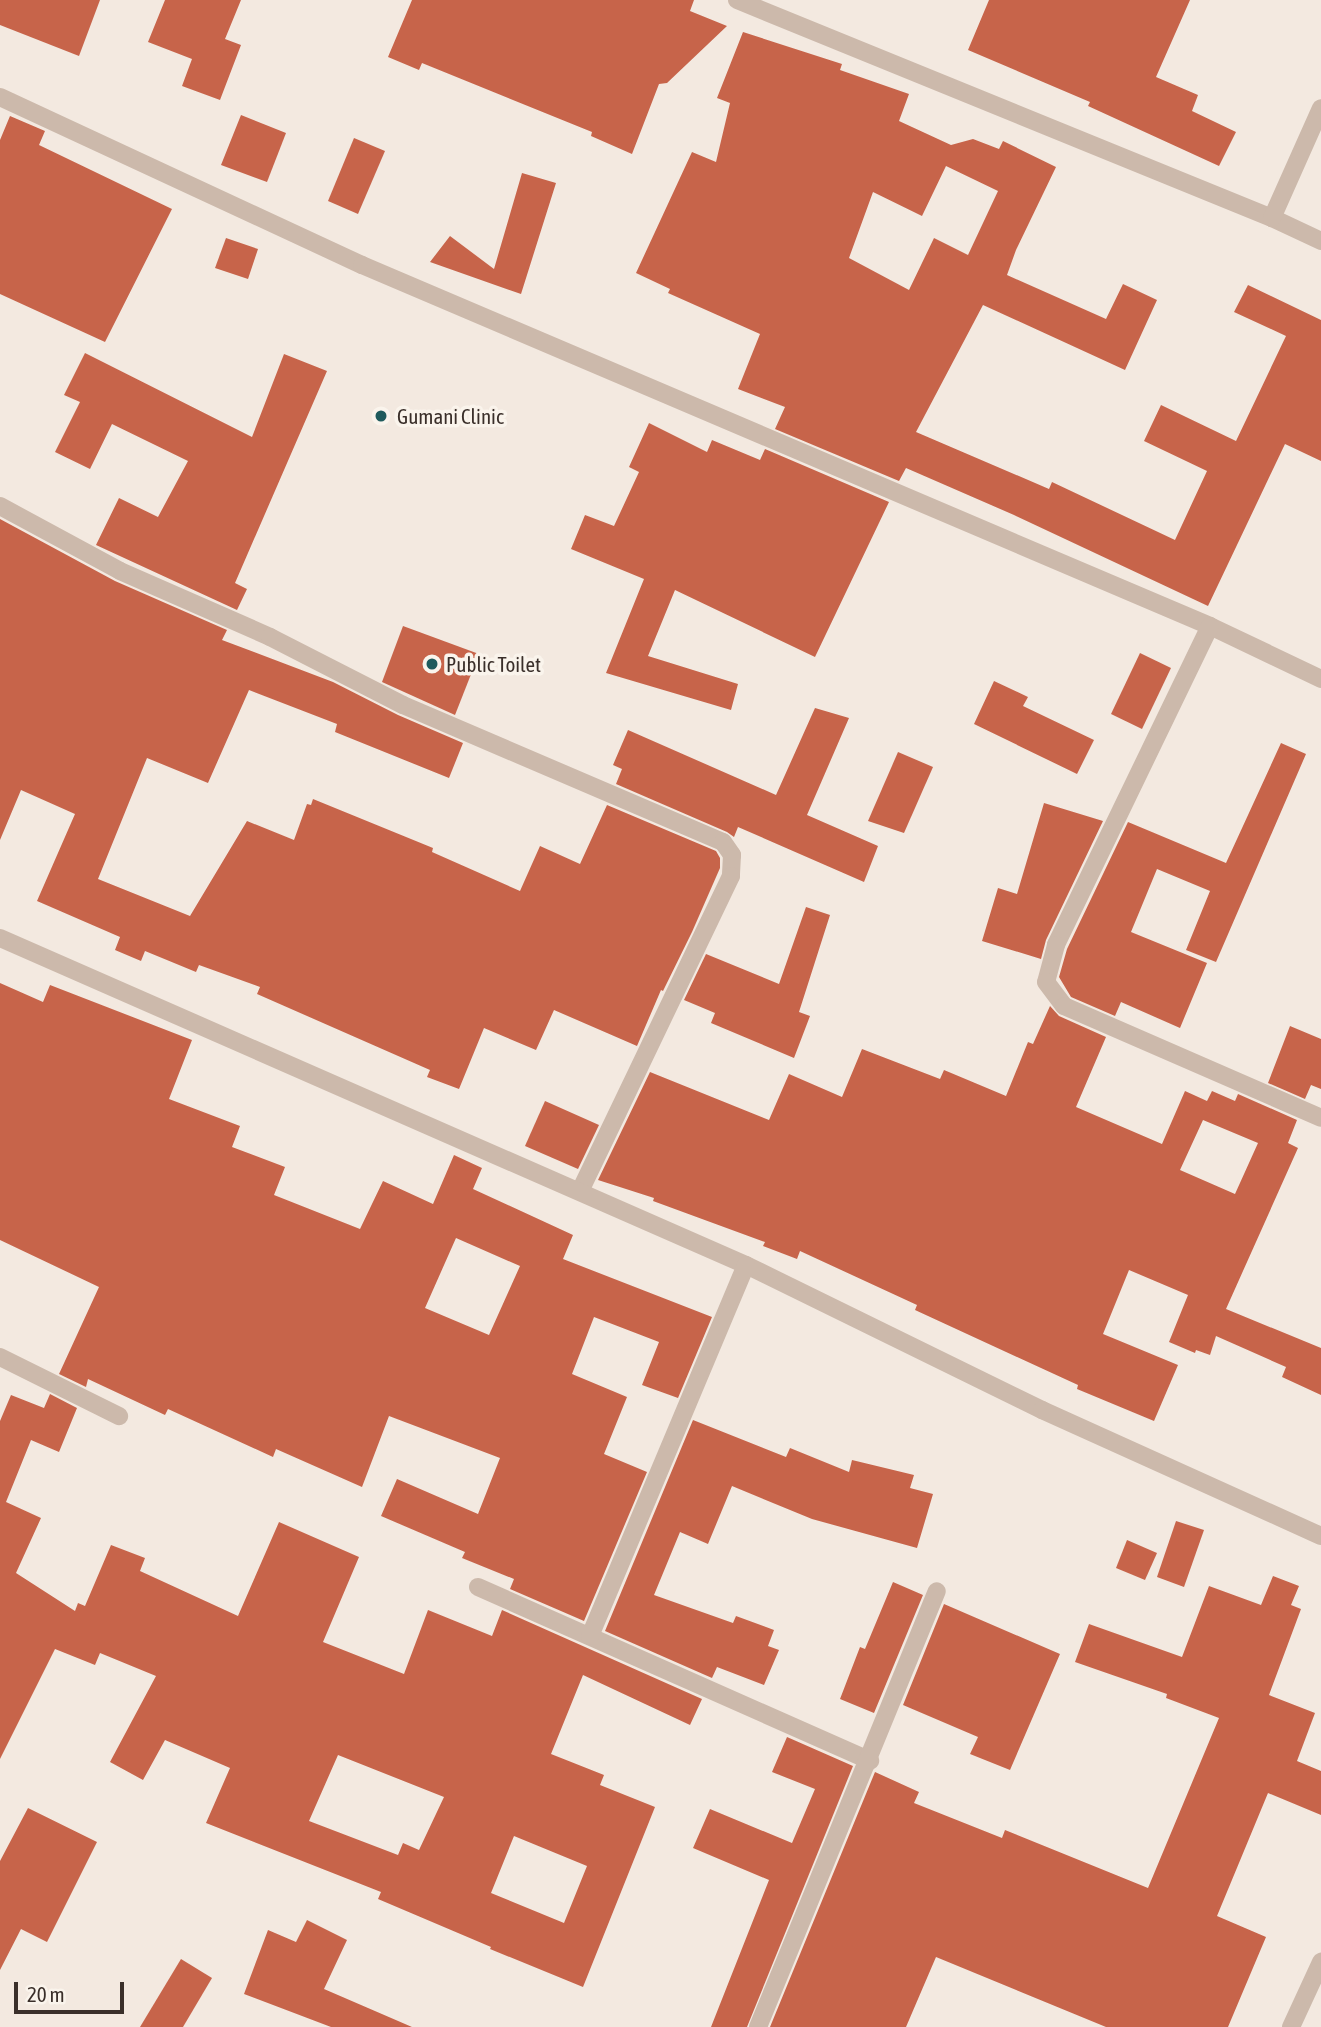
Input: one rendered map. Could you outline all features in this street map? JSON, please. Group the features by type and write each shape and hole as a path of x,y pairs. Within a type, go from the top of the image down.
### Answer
{"street":[{"path":"737,0 1272,218 1321,241"},
{"path":"0,97 362,265 1210,626 1321,678"},
{"path":"1272,218 1321,108"},
{"path":"0,506 120,571 270,638 402,705 723,842 732,855 731,876 580,1191"},
{"path":"1210,626 1056,945 1046,982 1064,1006 1321,1118"},
{"path":"0,938 746,1265 1042,1410 1321,1536"},
{"path":"590,1636 746,1265"},
{"path":"0,1357 119,1416"},
{"path":"478,1587 870,1761"},
{"path":"758,2027 870,1761 937,1591"},
{"path":"1292,2027 1321,1962"}],"building":[{"path":"0,0 100,0 79,56 0,25"},
{"path":"165,0 241,0 225,39 241,45 220,100 182,86 192,59 148,42"},
{"path":"412,0 694,0 690,11 727,26 667,83 659,84 632,154 591,136 592,132 422,63 419,70 388,57"},
{"path":"989,0 1190,0 1156,77 1198,95 1192,111 1236,132 1219,166 1088,106 1090,102 968,50"},
{"path":"743,32 842,64 840,70 909,94 899,121 951,145 973,139 999,149 1003,141 1056,167 1016,250 1007,275 1106,319 1123,284 1157,300 1125,370 983,305 916,432 1049,489 1052,482 1175,540 1207,471 1144,441 1161,405 1236,441 1286,336 1234,312 1248,285 1321,320 1321,461 1285,444 1208,606 1014,515 906,468 899,481 775,429 785,407 738,389 760,334 668,293 670,289 636,273 692,152 716,162 730,103 717,98","holes":["946,166 998,191 968,255 934,238 909,290 849,258 873,192 922,216"]},
{"path":"241,115 286,133 267,182 221,165"},
{"path":"10,116 45,131 39,145 172,209 105,342 0,294 0,140"},
{"path":"354,138 385,151 358,214 328,201"},
{"path":"522,173 556,183 521,294 430,262 450,236 494,269"},
{"path":"226,238 258,249 248,279 215,268"},
{"path":"85,353 252,437 284,354 327,371 235,583 247,589 237,610 96,545 119,498 158,517 188,461 112,424 90,469 55,452 80,402 64,395"},
{"path":"649,423 707,452 712,440 760,460 765,449 889,502 815,657 675,590 648,656 738,684 731,710 606,673 644,579 571,549 585,515 614,526 639,472 629,467"},
{"path":"0,519 115,581 227,630 222,640 333,682 398,715 463,743 449,778 335,732 337,724 249,690 208,783 147,758 98,879 190,916 247,821 294,840 307,804 311,805 313,799 433,848 432,852 520,891 540,846 580,864 607,805 716,851 720,858 720,868 692,932 663,991 661,990 637,1046 554,1010 536,1050 484,1028 459,1089 427,1077 430,1070 257,994 260,987 199,965 196,972 145,951 141,961 115,950 120,937 37,901 75,814 21,790 0,840"},
{"name":"Public Toilet","path":"403,626 479,654 455,715 382,682"},
{"path":"1140,653 1171,668 1142,729 1111,714"},
{"path":"994,681 1028,697 1023,706 1094,740 1077,774 974,724"},
{"path":"815,708 849,718 807,815 878,846 864,882 738,827 734,837 616,784 622,769 613,765 628,730 776,795"},
{"path":"1281,743 1306,754 1216,962 1186,950 1210,891 1157,869 1131,932 1207,963 1180,1028 1121,1002 1115,1016 1071,997 1059,977 1067,949 1128,822 1226,863"},
{"path":"898,752 933,767 904,833 868,821"},
{"path":"1044,803 1103,821 1046,940 1041,959 982,941 998,888 1017,894"},
{"path":"806,907 830,915 799,1012 810,1016 794,1058 711,1023 715,1013 684,1000 706,954 779,984"},
{"path":"0,983 43,1002 50,985 192,1040 169,1099 240,1126 232,1147 285,1167 274,1195 360,1229 383,1181 433,1204 454,1155 482,1168 473,1189 573,1235 563,1259 712,1317 678,1398 642,1385 659,1342 594,1317 572,1374 627,1397 604,1454 647,1472 584,1621 510,1589 514,1579 462,1558 465,1552 381,1516 397,1479 478,1514 500,1458 389,1416 362,1487 276,1449 273,1457 168,1409 165,1415 88,1379 86,1387 59,1374 99,1287 0,1240","holes":["456,1238 520,1266 489,1335 425,1308"]},
{"path":"1050,1006 1059,1016 1106,1037 1076,1107 1162,1144 1185,1091 1207,1101 1212,1091 1235,1101 1238,1094 1297,1120 1288,1143 1298,1148 1226,1309 1321,1348 1321,1395 1282,1377 1286,1367 1216,1336 1210,1355 1196,1350 1195,1353 1169,1342 1188,1295 1129,1270 1103,1334 1178,1365 1154,1421 1077,1389 1078,1385 915,1310 917,1305 800,1251 797,1259 763,1246 765,1242 653,1201 654,1198 598,1180 650,1072 769,1120 789,1074 842,1097 862,1049 940,1079 944,1070 1006,1096 1028,1042 1033,1044","holes":["1203,1120 1258,1143 1235,1194 1180,1170"]},
{"path":"1290,1026 1321,1039 1321,1089 1311,1085 1305,1099 1268,1083"},
{"path":"545,1101 599,1125 578,1169 525,1146"},
{"path":"50,1394 77,1408 59,1452 31,1440 6,1502 41,1518 16,1573 75,1611 78,1603 85,1606 111,1545 145,1558 140,1571 238,1616 279,1522 359,1557 323,1642 404,1674 428,1610 492,1636 502,1610 702,1699 690,1725 583,1675 551,1754 604,1775 600,1785 655,1807 583,1987 378,1899 381,1892 206,1823 230,1768 165,1740 143,1780 110,1762 156,1676 100,1653 95,1665 55,1649 0,1759 0,1421 11,1395 44,1408","holes":["338,1755 444,1797 419,1850 403,1843 398,1855 309,1821","514,1836 587,1866 564,1923 491,1893"]},
{"path":"693,1420 786,1457 790,1448 849,1472 852,1460 914,1475 910,1488 933,1494 917,1548 812,1519 732,1486 708,1544 680,1532 654,1595 733,1623 736,1616 774,1630 768,1646 779,1650 764,1685 717,1667 712,1678 605,1631"},
{"path":"1176,1521 1204,1530 1184,1587 1157,1577"},
{"path":"1127,1540 1157,1553 1145,1580 1116,1568"},
{"path":"1273,1576 1299,1586 1291,1605 1301,1609 1269,1695 1315,1713 1297,1761 1321,1771 1321,1815 1268,1793 1217,1916 1266,1937 1228,2027 1106,2027 936,1957 906,2027 770,2027 875,1772 919,1792 914,1803 1002,1838 1005,1830 1148,1888 1219,1718 1166,1698 1167,1694 1075,1662 1089,1624 1182,1657 1209,1586 1261,1605"},
{"path":"893,1582 923,1595 874,1713 840,1699 860,1647 865,1649"},
{"path":"944,1604 1060,1654 1010,1770 970,1754 978,1737 903,1705"},
{"path":"787,1737 853,1766 747,2027 711,2027 769,1880 693,1848 710,1809 792,1843 815,1789 772,1772"},
{"path":"28,1808 97,1842 47,1942 21,1929 0,1970 0,1861"},
{"path":"307,1920 347,1940 324,1989 412,2027 331,2027 244,1994 268,1930 296,1942"},
{"path":"181,1959 212,1978 183,2027 140,2027"}],"place":[{"name":"Gumani Clinic","path":"381,416"},
{"name":"Public Toilet","path":"432,664"}]}
